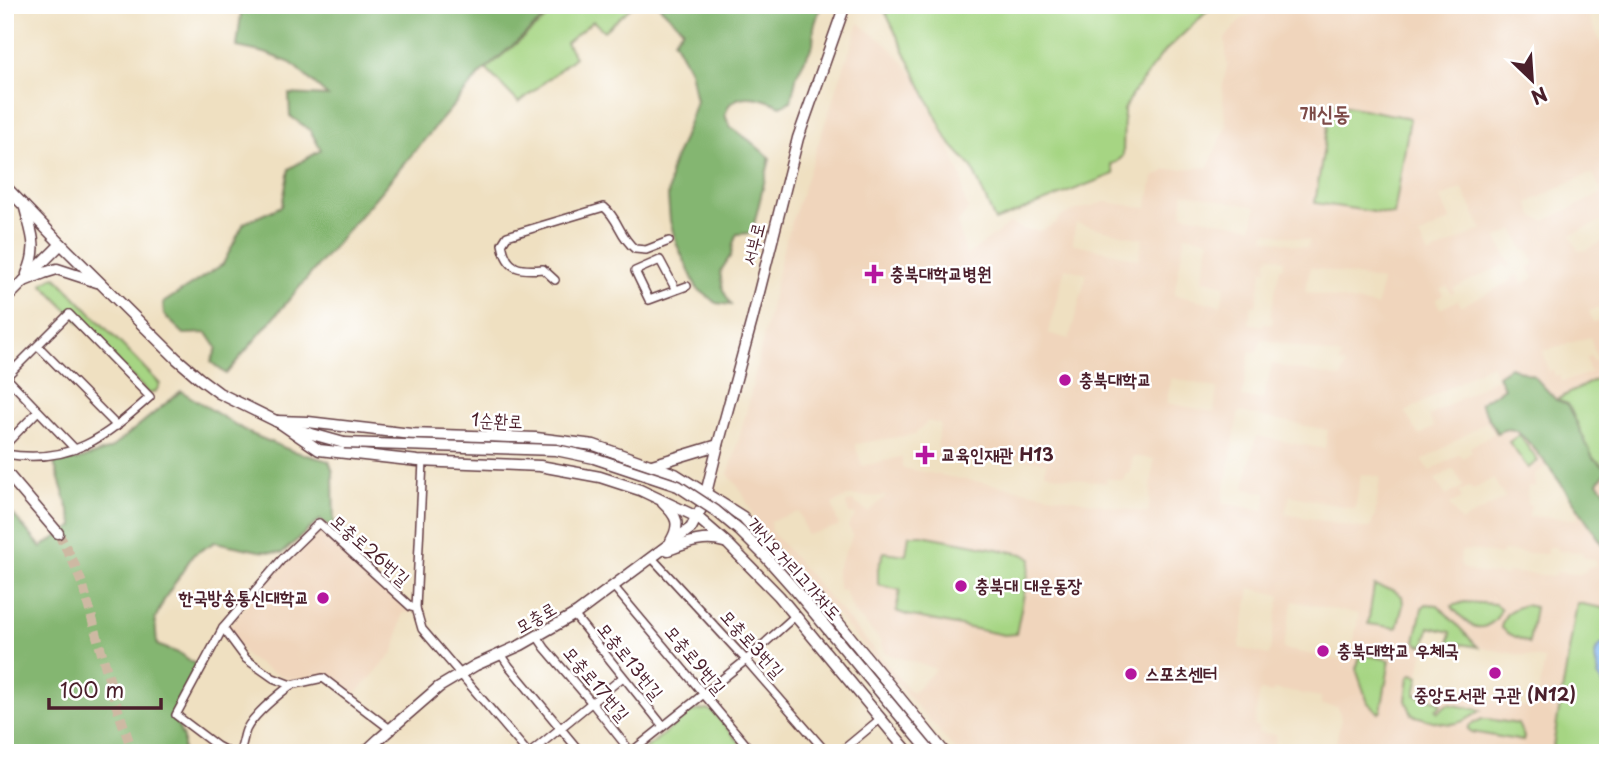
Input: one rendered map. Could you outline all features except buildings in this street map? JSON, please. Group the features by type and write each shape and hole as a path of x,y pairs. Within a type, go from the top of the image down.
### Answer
{"main road":[{"name":"서부로","path":"706,493 798,138 845,5"},
{"name":"1순환로","path":"5,186 100,283 199,378 219,393 276,421 344,443"},
{"path":"24,206 34,242 33,261 24,281"},
{"path":"5,300 61,244"},
{"path":"24,281 57,269 100,283"},
{"path":"276,421 319,450 423,461 540,466 600,477 640,490 697,517 779,596 909,753"},
{"name":"1순환로","path":"276,421 411,434 536,438 582,443 675,474 743,517 837,621 945,753"},
{"name":"개신오거리고가차도","path":"344,443 556,450 594,458 678,486 716,511 765,556 930,753"},
{"path":"652,465 718,444"},
{"path":"5,471 58,533"},
{"name":"모충로","path":"364,753 439,687 573,615 614,587 691,528 706,493"},
{"path":"658,498 670,509 677,524 669,545"},
{"path":"652,558 700,540 710,539 728,544"}],"street":[{"path":"555,279 543,269 525,271 514,268 507,261 502,244 507,236 604,207 610,212 621,235 635,249 646,250 669,241"},
{"path":"676,290 660,260 635,271 649,300 687,286"},
{"path":"5,454 45,456 75,449 99,439 150,397 69,314 6,377 75,449"},
{"path":"38,346 117,426"},
{"path":"5,445 38,411"},
{"path":"416,608 423,461"},
{"name":"모충로26번길","path":"223,628 284,558 319,523 411,607 416,608 422,629 529,753"},
{"name":"모충로3번길","path":"652,558 827,753"},
{"name":"모충로9번길","path":"614,587 753,753"},
{"name":"모충로13번길","path":"573,615 663,726"},
{"path":"630,752 746,660 795,616"},
{"path":"230,753 176,715 223,628 246,659 273,678 291,685"},
{"name":"모충로17번길","path":"537,635 630,752"},
{"path":"501,654 580,753"},
{"path":"529,753 623,677"},
{"path":"239,753 246,730 269,702 291,685 323,678 390,729"},
{"path":"839,753 880,719"}],"shaded area":[{"name":"충북대학교","path":"1262,5 1583,5 1608,58 1608,218 1571,235 1578,250 1586,250 1608,239 1608,304 1589,311 1593,322 1608,318 1608,753 1334,753 1341,719 1338,707 1321,705 1321,697 1274,689 1273,693 1260,691 1254,726 1258,727 1258,732 1276,735 1273,753 958,753 757,524 742,492 728,474 747,409 784,245 859,23 889,46 918,79 950,147 963,181 963,194 968,210 958,223 966,256 1010,223 1024,230 1042,230 1068,213 1106,202 1147,208 1153,178 1166,170 1208,167 1226,126 1222,90 1227,66 1225,39 1240,20 1259,11","holes":["1593,174 1602,193 1545,221 1534,217 1528,203","1462,188 1482,229 1428,255 1419,236 1451,220 1440,198","1184,193 1256,207 1252,227 1182,214","1076,223 1143,239 1138,259 1072,243","1514,230 1524,251 1528,249 1535,264 1529,267 1534,278 1522,284 1518,274 1511,278 1512,281 1461,306 1458,300 1440,309 1436,299 1443,295 1440,289 1447,286 1451,294 1454,293 1453,289 1505,264 1507,268 1511,266 1497,238","1266,232 1309,240 1307,248 1264,238","1185,235 1209,240 1202,280 1225,285 1221,305 1174,295","1271,256 1284,260 1270,317 1273,318 1272,324 1264,323 1263,326 1249,323 1252,306 1256,306 1263,270 1267,270 1267,259","1310,267 1382,281 1377,306 1305,292","1065,268 1087,274 1069,339 1048,333","1590,337 1597,359 1593,361 1591,356 1586,358 1590,373 1562,382 1560,375 1555,376 1553,370 1549,371 1543,351","1261,339 1341,356 1339,363 1345,365 1341,378 1272,364 1263,400 1242,397 1250,351 1257,352","1491,364 1498,377 1429,416 1434,427 1419,436 1405,412","1172,378 1217,388 1214,412 1166,403","1239,412 1328,430 1325,449 1256,436 1244,489 1267,493 1264,510 1222,503","928,421 940,424 937,448 1046,462 1045,473 1064,477 1106,483 1107,478 1124,481 1125,474 1129,474 1133,456 1154,459 1148,513 902,468 902,457 862,466 855,444 915,434","1486,422 1494,433 1470,447 1472,452 1463,458 1460,454 1430,471 1422,461","1547,466 1573,501 1579,519 1529,516 1531,504 1527,505 1528,487 1536,486 1535,475","1453,469 1464,486 1446,496 1435,479","1361,474 1380,477 1375,516 1370,528 1285,514 1290,495 1355,509","1493,478 1505,498 1461,522 1449,504 1462,498 1459,492 1469,486 1473,490","848,496 886,496 868,512 852,501 846,503 849,514 856,515 848,526 853,535 836,571 839,590 844,589 854,612 879,639 884,653 936,669 912,693 771,531 770,521 799,512 807,535 839,526 832,504","1547,547 1556,547 1557,551 1581,552 1584,558 1594,559 1597,564 1587,567 1586,571 1579,574 1556,572 1555,576 1473,572 1463,568 1460,562 1461,551 1473,550 1500,555 1503,551 1547,554","1250,588 1280,595 1269,655 1239,648","1293,601 1359,614 1350,662 1283,649","1428,627 1451,632 1449,644 1545,659 1536,709 1445,693 1445,688 1441,687 1438,700 1415,695"]},
{"name":"한국방송통신대학교","path":"315,530 320,530 411,613 403,613 394,652 354,696 324,675 291,680 270,671 248,658 230,634 229,626 286,558"}],"green space":[{"path":"242,5 559,5 480,74 226,374 211,362 217,348 207,333 184,334 164,315 163,303 223,264 244,223 282,206 289,169 321,150 310,130 290,116 289,94 328,96 291,63 265,53 237,47"},
{"path":"562,5 634,5 604,31 593,21 566,43 575,57 519,103 486,69"},
{"path":"658,5 821,5 814,27 813,45 797,74 791,101 781,106 756,98 742,98 730,104 725,115 730,127 770,158 752,233 737,234 731,255 720,272 723,290 731,305 716,303 697,288 677,245 670,221 668,197 671,168 696,101 690,70 674,40 683,29"},
{"path":"882,5 1214,5 1162,54 1131,96 1124,110 1123,156 1111,164 1114,174 995,221 972,167 948,141"},
{"path":"1331,103 1410,118 1394,215 1315,203"},
{"path":"56,277 160,384 156,391 149,394 42,284"},
{"path":"1510,367 1534,376 1556,400 1568,404 1593,458 1608,469 1598,482 1608,495 1608,552 1534,448 1513,430 1497,433 1480,403 1504,388 1498,375"},
{"path":"1608,373 1608,469 1593,458 1556,400"},
{"path":"181,391 249,433 292,451 329,461 333,472 334,529 320,520 282,553 215,542 193,555 165,598 155,619 157,645 181,654 196,665 195,674 174,716 183,738 183,753 5,753 5,505 41,547 74,526 54,463 81,459 110,449"},
{"path":"1519,435 1538,461 1528,468 1509,442"},
{"path":"909,535 922,535 1023,554 1031,559 1016,634 1004,635 896,611 900,590 878,585 878,568 884,552 906,555"},
{"path":"1374,586 1393,590 1402,596 1403,605 1397,628 1368,624"},
{"path":"1464,602 1495,604 1501,609 1492,623 1476,627 1452,606"},
{"path":"1577,603 1608,609 1608,753 1552,752"},
{"path":"1426,604 1438,605 1478,647 1449,644 1451,632 1429,627 1425,645 1415,641 1422,608"},
{"path":"1525,605 1535,607 1529,643 1507,633 1501,627 1509,612"},
{"path":"1361,654 1390,660 1379,713 1368,703 1356,669"},
{"path":"1409,676 1419,676 1415,695 1441,702 1436,710 1438,712 1449,704 1481,710 1463,721 1448,724 1412,715 1406,700"},
{"path":"707,709 714,713 749,753 640,753 691,712"},
{"path":"1482,719 1518,724 1523,741 1468,729"}],"water":[{"path":"1608,642 1608,687 1603,685 1598,676 1595,654 1599,647"}],"tunnel":[{"path":"58,533 83,586 116,704 133,753"}],"place":[{"name":"충북대학교병원","path":"874,274"},
{"name":"충북대학교","path":"1065,380"},
{"name":"교육인재관 H13","path":"925,455"},
{"name":"충북대 대운동장","path":"961,586"},
{"name":"한국방송통신대학교","path":"323,598"},
{"name":"충북대학교 우체국","path":"1323,651"},
{"name":"중앙도서관 구관 (N12)","path":"1495,673"},
{"name":"스포츠센터","path":"1131,674"}],"district":[{"name":"개신동","path":"1325,114"}]}
